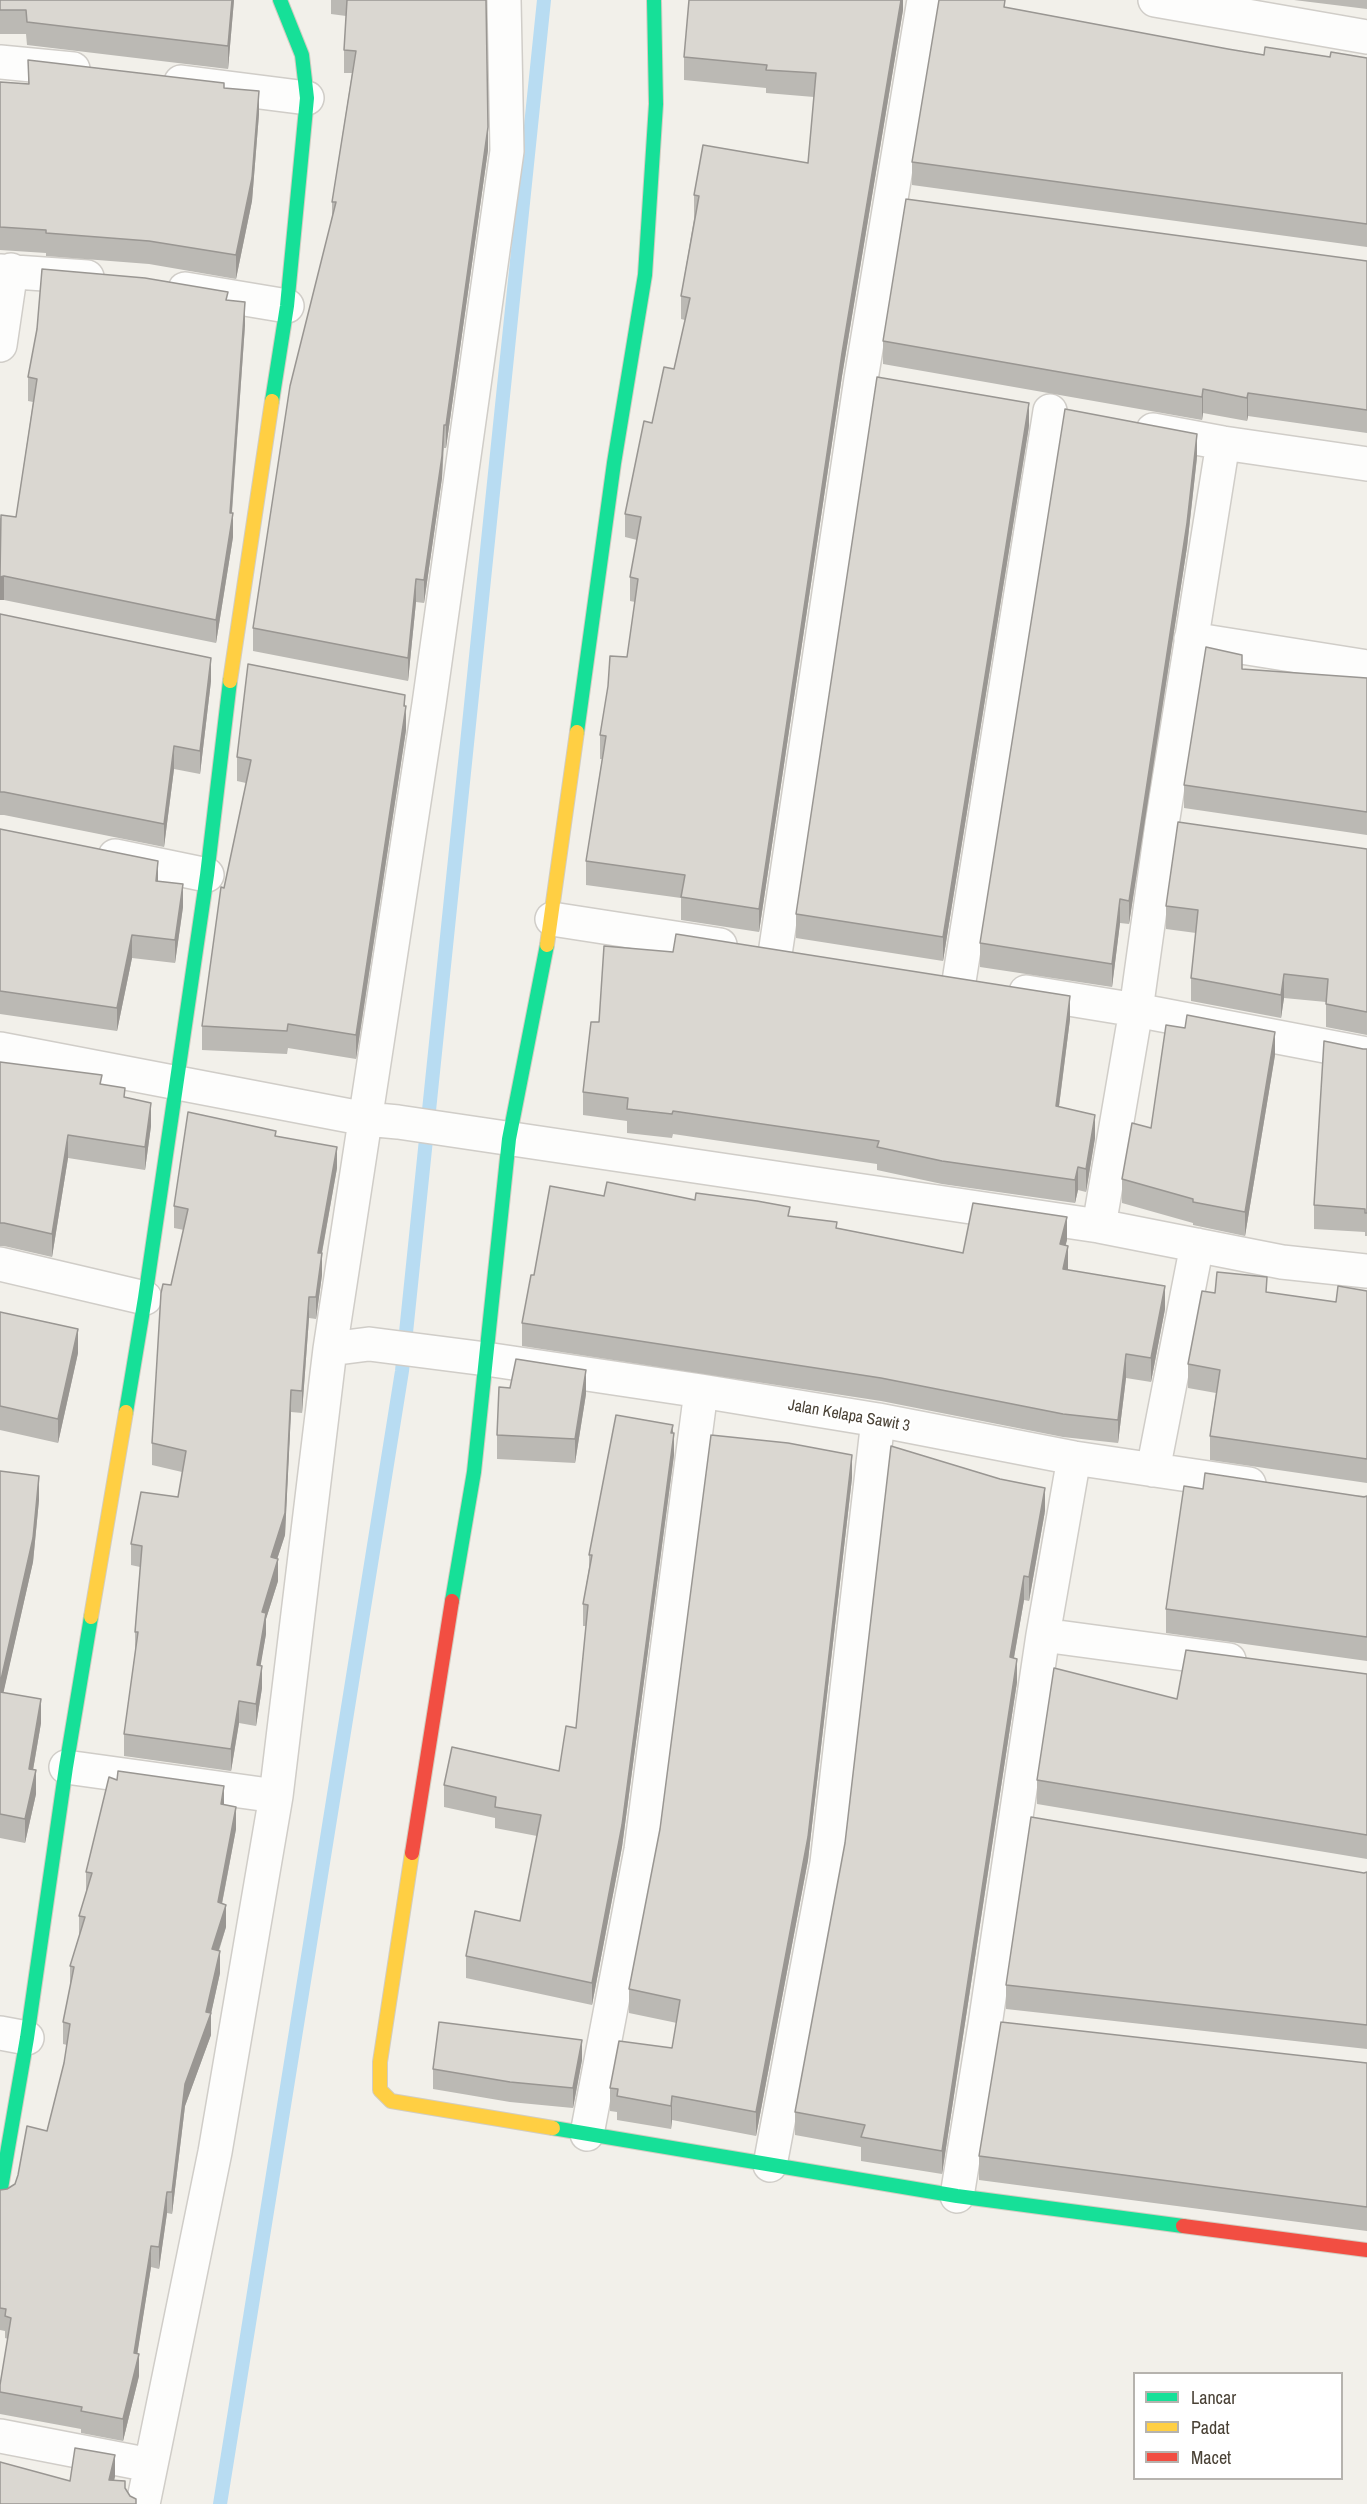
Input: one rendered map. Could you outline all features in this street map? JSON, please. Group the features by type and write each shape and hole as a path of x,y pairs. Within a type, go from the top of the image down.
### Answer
{"street":[{"path":"0,2194 13,2036 66,1767 145,1298 207,875 220,664 287,306 307,98 302,55 280,0"},
{"path":"143,2504 215,2152 276,1796 330,1349 429,704 507,151 504,0"},
{"path":"654,0 656,104 645,275 614,463 552,919 509,1139 474,1472 380,2062 380,2090 391,2101 957,2196 1367,2250"},
{"path":"775,954 873,381 891,201 924,0"},
{"path":"1155,0 1367,37"},
{"path":"0,62 98,72"},
{"path":"156,79 307,98"},
{"path":"891,201 926,206"},
{"path":"0,345 5,271 113,280"},
{"path":"159,285 287,306"},
{"path":"979,984 1038,409 1084,417"},
{"path":"1119,424 1223,443 1367,464"},
{"path":"1099,1227 1136,1010 1162,824 1223,443"},
{"path":"1191,639 1367,667"},
{"path":"220,664 266,673"},
{"path":"394,697 429,704"},
{"path":"1162,824 1196,829"},
{"path":"81,849 207,875"},
{"path":"552,919 810,959"},
{"path":"925,976 1136,1010 1367,1054"},
{"path":"0,1049 366,1119 1099,1227 1282,1262 1367,1271"},
{"path":"1153,1470 1197,1245"},
{"path":"0,1264 145,1298"},
{"name":"Jalan Kelapa Sawit 3","path":"330,1349 369,1344 486,1359 878,1420 1074,1458 1284,1489"},
{"path":"586,2134 641,1850 701,1391"},
{"path":"770,2165 827,1863 878,1420"},
{"path":"957,2196 1043,1635 1074,1458"},
{"path":"1043,1635 1263,1665"},
{"path":"66,1767 276,1796"},
{"path":"1015,1819 1050,1825"},
{"path":"985,2025 1020,2029"},
{"path":"0,2436 150,2465"}],"building":[{"path":"0,0 232,0 228,46 27,22 26,10 0,10"},
{"path":"347,0 486,0 488,127 446,425 444,425 442,456 424,580 416,579 408,658 253,628 290,386 336,202 332,202 356,51 344,50"},
{"path":"689,0 901,0 842,353 759,909 681,897 685,875 586,861 606,736 600,735 610,656 627,657 638,579 630,577 641,517 625,514 644,421 652,423 664,367 674,369 690,298 681,296 699,196 694,195 703,145 808,163 816,73 766,70 767,65 684,57"},
{"path":"939,0 1005,0 1004,7 1264,55 1265,47 1330,57 1331,52 1367,58 1367,224 912,162"},
{"path":"28,60 224,83 224,88 259,91 252,178 236,255 149,241 0,227 0,82 29,84"},
{"path":"906,199 1367,261 1367,410 1248,393 1247,398 1203,389 1202,397 883,341"},
{"path":"42,269 145,278 228,292 226,300 245,302 230,513 233,513 216,620 0,577 1,515 16,517 37,379 28,377 37,329"},
{"path":"877,377 1029,403 943,937 796,914"},
{"path":"1065,409 1197,434 1187,523 1129,901 1120,899 1112,964 980,943"},
{"path":"0,614 211,658 200,751 174,746 164,824 0,792"},
{"path":"1206,647 1242,655 1242,669 1367,678 1367,812 1184,785"},
{"path":"248,664 405,695 404,706 406,706 356,1035 288,1024 287,1031 202,1026 221,887 224,888 251,760 237,757"},
{"path":"1178,822 1367,849 1367,1012 1326,1004 1328,979 1284,974 1281,995 1191,978 1198,910 1166,906"},
{"path":"0,829 158,861 156,881 183,884 175,940 132,935 117,1008 0,991"},
{"path":"676,934 1070,996 1056,1106 1095,1115 1086,1169 1078,1167 1075,1180 942,1161 877,1147 879,1141 673,1111 672,1114 627,1109 628,1098 583,1092 591,1022 599,1022 604,946 673,952"},
{"path":"1187,1015 1275,1032 1245,1212 1193,1202 1193,1199 1122,1179 1132,1123 1151,1128 1166,1025 1185,1028"},
{"path":"1324,1041 1367,1049 1367,1213 1365,1209 1314,1205"},
{"path":"0,1062 102,1075 100,1084 125,1088 124,1097 151,1103 145,1147 68,1135 52,1234 0,1223"},
{"path":"188,1112 276,1131 275,1136 337,1147 318,1253 322,1253 316,1297 309,1297 302,1391 291,1390 285,1513 271,1557 278,1559 262,1612 266,1613 257,1665 262,1666 256,1704 239,1701 231,1749 124,1734 138,1632 135,1632 142,1546 131,1544 141,1492 178,1497 186,1451 152,1443 161,1293 163,1284 171,1285 188,1209 174,1206"},
{"path":"607,1182 695,1200 696,1193 790,1207 788,1216 837,1222 836,1228 963,1253 973,1203 1067,1217 1060,1244 1068,1246 1063,1269 1165,1286 1151,1358 1126,1354 1118,1420 1063,1414 881,1378 522,1323 531,1275 534,1275 550,1186 604,1196"},
{"path":"1217,1272 1267,1277 1266,1292 1336,1302 1338,1286 1367,1291 1367,1459 1210,1436 1220,1370 1188,1364 1202,1291 1215,1293"},
{"path":"0,1312 78,1329 58,1419 0,1406"},
{"path":"516,1359 586,1370 575,1439 497,1435 499,1387 510,1388"},
{"path":"616,1415 673,1425 671,1433 674,1433 622,1825 592,1983 466,1956 475,1911 520,1921 541,1815 495,1807 496,1797 444,1785 452,1747 559,1771 566,1726 576,1728 588,1605 583,1604 592,1555 589,1555"},
{"path":"711,1435 788,1443 852,1455 808,1837 756,2112 672,2096 671,2106 617,2096 618,2089 610,2088 619,2041 672,2048 680,2000 629,1989 660,1829"},
{"path":"891,1446 1000,1479 1045,1488 1029,1577 1024,1576 1010,1657 1017,1659 942,2151 861,2137 865,2125 795,2112 845,1843"},
{"path":"0,1471 39,1476 33,1538 0,1684"},
{"path":"1205,1473 1367,1496 1367,1637 1166,1609 1184,1486 1203,1489"},
{"path":"1186,1650 1367,1674 1367,1835 1037,1780 1054,1668 1177,1699"},
{"path":"0,1692 41,1699 29,1769 36,1770 25,1819 0,1814"},
{"path":"118,1771 224,1786 221,1804 236,1807 218,1902 226,1905 212,1949 220,1951 206,2012 211,2013 185,2084 172,2192 167,2192 159,2247 151,2246 134,2353 139,2354 123,2419 81,2411 82,2407 0,2392 11,2318 5,2316 6,2309 0,2308 0,2190 15,2184 27,2126 47,2131 64,2063 70,2024 63,2022 74,1967 70,1966 85,1917 79,1916 92,1873 86,1872 109,1777 117,1780"},
{"path":"1031,1817 1367,1872 1367,2025 1006,1985"},
{"path":"439,2022 582,2040 573,2088 510,2082 433,2069"},
{"path":"1001,2022 1367,2063 1367,2207 979,2156"},
{"path":"75,2448 115,2455 109,2480 125,2481 125,2488 130,2496 136,2499 136,2504 0,2504 0,2462 70,2481"}],"waterway":[{"path":"220,2504 402,1371 544,0"}],"traffic: fast":[{"path":"272,401 287,306 307,98 302,55 280,0"},
{"path":"577,732 614,463 645,275 656,104 654,0"},
{"path":"126,1412 207,875 230,681"},
{"path":"452,1601 474,1472 509,1139 547,945"},
{"path":"0,2194 27,2038 66,1767 91,1617"},
{"path":"553,2128 957,2196 1183,2226"}],"traffic: slow":[{"path":"230,681 272,401"},
{"path":"547,945 577,732"},
{"path":"91,1617 126,1412"},
{"path":"412,1853 380,2062 380,2090 391,2101 553,2128"}],"traffic: jam":[{"path":"412,1853 452,1601"},
{"path":"1183,2226 1367,2250"}]}
